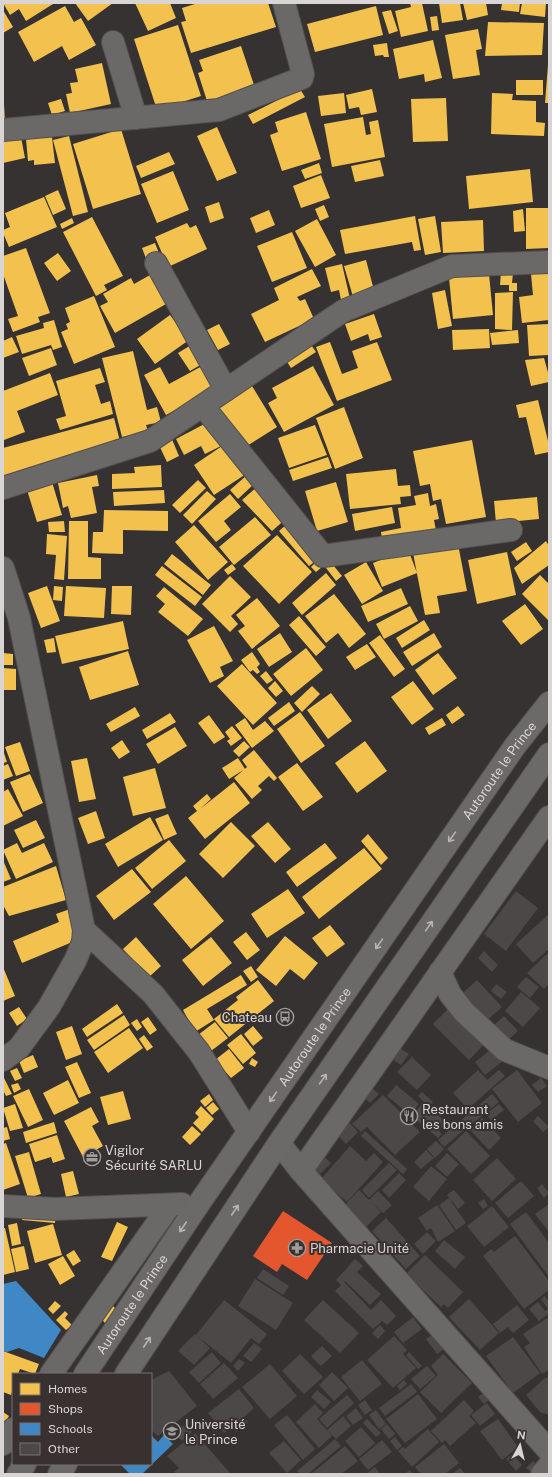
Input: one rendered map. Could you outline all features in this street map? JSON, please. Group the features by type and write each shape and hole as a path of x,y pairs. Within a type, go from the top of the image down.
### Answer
{"main road":[{"name":"Autoroute le Prince","path":"86,1373 200,1202 515,746 549,703"},
{"path":"127,1373 279,1143 549,754"},
{"path":"18,1474 24,1465"},
{"path":"59,1474 65,1465"}],"street":[{"path":"3,130 219,110 302,78 304,74 284,3"},
{"path":"113,42 136,118"},
{"path":"3,488 150,442 344,311 452,266 549,262"},
{"path":"156,263 226,390"},
{"path":"203,406 323,556 511,530"},
{"path":"3,568 19,618 84,930 83,942 75,962 49,1007 19,1048 3,1060"},
{"path":"302,1171 549,817"},
{"path":"84,930 153,994 199,1052 249,1132"},
{"path":"440,972 450,994 464,1012 504,1050 549,1068"},
{"path":"279,1143 549,1451"},
{"path":"3,1206 55,1209 170,1206 200,1202"},
{"path":"52,1373 170,1206"},
{"path":"3,1444 12,1430"},
{"path":"542,1474 549,1466"}],"building: Homes":[{"path":"3,3 53,4 26,21 19,9 10,15"},
{"path":"75,3 113,3 88,21"},
{"path":"135,3 170,3 176,18 148,31"},
{"path":"198,3 268,3 276,27 191,53 181,22 186,21 182,8"},
{"path":"410,3 422,3 428,31 401,37 395,11 411,7"},
{"path":"439,3 460,3 463,20 442,23"},
{"path":"463,3 486,3 488,15 467,20"},
{"path":"502,3 520,3 519,12 501,10"},
{"path":"522,3 546,3 545,17 520,14"},
{"path":"65,6 74,22 81,18 96,45 69,60 62,46 34,62 18,32"},
{"path":"376,6 383,35 315,52 307,24"},
{"path":"3,10 13,27 3,33"},
{"path":"391,10 398,31 389,34 382,12"},
{"path":"437,16 439,30 432,31 430,17"},
{"path":"488,22 544,23 542,55 485,56"},
{"path":"178,25 201,96 157,110 134,39"},
{"path":"478,29 482,49 476,50 480,75 453,79 445,35"},
{"path":"433,40 442,78 425,82 424,74 399,79 393,49"},
{"path":"387,43 389,57 384,57 383,55 375,56 373,45"},
{"path":"241,46 255,88 208,104 198,73 203,71 199,60"},
{"path":"102,63 111,104 70,113 66,94 72,93 70,83 78,82 75,69"},
{"path":"548,65 549,103 545,103"},
{"path":"516,80 543,80 543,95 516,95"},
{"path":"300,89 305,97 253,124 248,115"},
{"path":"372,89 377,112 361,115 359,107 349,109 346,95"},
{"path":"344,93 346,113 321,116 318,96"},
{"path":"492,93 513,94 512,100 536,101 536,122 545,123 544,136 491,134"},
{"path":"446,98 448,141 413,142 411,99"},
{"path":"61,99 65,111 52,115 48,103"},
{"path":"4,104 5,123 3,123"},
{"path":"306,112 321,159 282,171 270,135 278,132 275,122"},
{"path":"363,117 366,135 371,134 369,122 378,120 385,157 332,167 324,124"},
{"path":"217,127 237,173 217,181 197,136"},
{"path":"121,129 141,194 93,209 73,144"},
{"path":"69,136 88,212 73,216 53,140"},
{"path":"21,137 25,158 3,163 3,141"},
{"path":"52,137 55,163 34,165 34,160 28,161 26,139"},
{"path":"169,152 175,164 141,178 136,166"},
{"path":"380,160 384,176 355,182 351,166"},
{"path":"319,163 322,173 305,179 301,170"},
{"path":"530,169 533,202 469,209 466,176"},
{"path":"173,171 189,210 157,223 141,184"},
{"path":"321,175 330,198 301,208 293,186"},
{"path":"58,190 66,209 53,215 45,196"},
{"path":"44,197 57,227 9,247 3,233 3,230 10,227 5,213"},
{"path":"219,202 224,218 210,223 205,207"},
{"path":"324,205 329,217 320,221 315,209"},
{"path":"526,208 549,208 549,248 526,249"},
{"path":"523,209 525,231 514,232 513,211"},
{"path":"269,210 275,225 256,233 250,218"},
{"path":"415,216 421,250 414,251 412,242 345,254 340,230"},
{"path":"435,216 441,252 425,255 418,219"},
{"path":"92,217 123,276 104,285 107,290 96,296 63,232"},
{"path":"72,218 74,223 62,229 60,224"},
{"path":"317,219 336,255 315,267 295,231"},
{"path":"483,220 484,251 443,253 441,222"},
{"path":"187,223 190,228 196,225 207,249 168,267 155,237"},
{"path":"292,232 307,268 272,282 257,246"},
{"path":"155,243 160,256 147,261 142,248"},
{"path":"26,248 50,313 38,317 40,322 13,332 8,319 18,316 3,274 3,256"},
{"path":"58,253 71,271 57,281 44,263"},
{"path":"366,260 375,294 354,300 344,266"},
{"path":"342,264 351,303 342,305 339,290 331,292 325,268"},
{"path":"312,269 321,286 297,297 300,301 305,299 314,319 265,342 251,314 279,300 274,288"},
{"path":"501,272 513,273 512,283 517,283 517,291 509,291 509,285 500,285"},
{"path":"549,272 549,320 522,323 519,297 533,295 531,274"},
{"path":"489,274 493,315 453,319 449,278"},
{"path":"150,275 166,304 115,333 100,306 108,302 103,294 131,278 134,284"},
{"path":"445,290 452,326 438,329 432,293"},
{"path":"513,292 512,330 495,329 495,293"},
{"path":"94,296 115,347 74,364 61,332 68,329 66,324 70,322 65,308"},
{"path":"374,314 382,337 370,341 368,334 351,341 345,324"},
{"path":"170,315 189,340 155,364 137,339"},
{"path":"54,320 62,347 53,350 51,345 22,354 16,336 44,328 43,323"},
{"path":"219,324 230,344 218,350 207,330"},
{"path":"549,324 549,355 529,356 527,325"},
{"path":"489,329 490,348 453,350 452,330"},
{"path":"518,330 519,343 492,345 490,333"},
{"path":"12,337 19,352 3,358 3,341"},
{"path":"309,342 316,352 291,368 284,357"},
{"path":"330,342 342,374 358,368 352,351 377,342 392,380 337,401 316,347"},
{"path":"191,345 202,364 190,371 178,353"},
{"path":"51,348 57,365 29,376 22,358"},
{"path":"133,351 147,410 157,407 161,422 146,425 148,431 122,437 102,358"},
{"path":"544,358 549,376 549,382 531,386 525,360"},
{"path":"204,365 216,388 166,415 144,375 160,367 169,384"},
{"path":"313,366 334,405 284,432 268,403 277,398 272,388"},
{"path":"100,368 105,382 95,385 101,404 110,401 113,414 60,430 56,419 66,416 56,381"},
{"path":"50,373 58,395 17,411 25,432 4,440 3,391"},
{"path":"252,386 277,427 242,449 216,409"},
{"path":"538,400 549,445 549,452 535,455 526,417 519,418 516,405"},
{"path":"344,407 363,458 335,469 316,418"},
{"path":"114,418 122,449 3,481 3,448"},
{"path":"210,421 223,445 205,454 201,446 184,455 176,439"},
{"path":"315,425 327,455 289,468 278,438"},
{"path":"171,437 179,456 167,462 158,443"},
{"path":"472,440 486,517 446,524 441,499 433,501 430,484 420,486 413,451"},
{"path":"225,444 246,474 214,495 194,465"},
{"path":"328,457 332,468 293,481 289,470"},
{"path":"161,465 162,487 112,489 112,474 135,473 134,467"},
{"path":"396,469 398,486 410,485 411,496 400,497 401,504 350,509 346,474"},
{"path":"97,475 99,486 92,487 97,513 71,518 68,506 63,508 58,483"},
{"path":"247,475 255,483 238,499 230,490"},
{"path":"198,480 206,488 180,513 172,505"},
{"path":"52,482 62,515 37,522 27,490"},
{"path":"336,482 348,522 317,531 305,491"},
{"path":"258,486 288,517 272,531 242,500"},
{"path":"164,490 165,503 114,506 113,492"},
{"path":"207,491 216,499 192,524 183,515"},
{"path":"428,493 430,506 436,504 439,519 434,520 437,536 383,545 381,532 401,528 398,508 416,505 414,496"},
{"path":"230,494 241,507 224,521 231,530 216,542 198,521"},
{"path":"537,497 539,519 496,523 494,501"},
{"path":"392,507 395,523 355,531 352,514"},
{"path":"104,510 168,511 168,531 123,530 123,554 92,553 93,532 103,532"},
{"path":"255,517 271,535 234,565 219,547"},
{"path":"64,521 65,532 49,532 48,522"},
{"path":"69,521 88,521 88,557 101,558 101,579 68,579"},
{"path":"287,524 317,560 309,566 279,531"},
{"path":"194,525 228,562 208,580 175,542"},
{"path":"47,534 67,536 64,580 54,579 56,555 46,554"},
{"path":"277,535 312,572 279,604 243,566"},
{"path":"546,541 549,546 549,565 522,584 514,568"},
{"path":"526,542 532,551 517,561 511,552"},
{"path":"458,544 467,591 437,596 440,613 425,615 413,553"},
{"path":"408,549 417,573 382,587 373,563"},
{"path":"507,552 516,595 477,604 468,560"},
{"path":"172,554 211,585 203,595 164,564"},
{"path":"329,560 342,576 336,581 323,564"},
{"path":"317,561 322,567 316,572 311,567"},
{"path":"366,562 383,591 362,604 344,575"},
{"path":"232,564 236,569 228,575 224,570"},
{"path":"162,566 202,597 195,606 155,575"},
{"path":"326,573 336,585 302,615 292,603"},
{"path":"540,575 549,584 549,621 522,594"},
{"path":"230,576 251,597 231,616 238,624 230,632 202,604"},
{"path":"47,586 60,621 41,628 28,593"},
{"path":"54,586 63,587 62,601 53,600"},
{"path":"66,586 106,588 104,618 64,616"},
{"path":"112,586 132,586 131,615 111,614"},
{"path":"164,587 203,619 188,636 158,612 165,604 156,596"},
{"path":"401,588 408,604 368,622 361,606"},
{"path":"334,594 366,634 349,648 338,633 326,643 305,616"},
{"path":"257,598 280,626 252,649 238,631 245,626 236,615"},
{"path":"525,604 543,629 521,645 502,621"},
{"path":"410,606 418,621 384,639 376,624"},
{"path":"299,616 326,647 316,656 289,625"},
{"path":"424,620 430,630 402,648 396,638"},
{"path":"123,621 129,649 62,664 55,636"},
{"path":"214,626 233,661 220,667 224,676 210,683 187,640"},
{"path":"280,633 292,652 269,667 257,649"},
{"path":"434,633 442,647 412,666 403,652"},
{"path":"380,635 405,669 394,677 369,643"},
{"path":"54,638 56,652 47,653 44,640"},
{"path":"367,644 376,657 355,670 346,657"},
{"path":"306,648 323,670 291,696 273,674"},
{"path":"128,651 139,685 90,700 79,667"},
{"path":"252,652 260,664 257,667 260,672 257,674 253,670 250,672 241,660"},
{"path":"3,653 13,654 13,665 3,665"},
{"path":"438,653 457,678 433,695 415,670"},
{"path":"242,664 277,703 253,725 217,686"},
{"path":"3,668 16,669 16,690 3,690"},
{"path":"266,671 273,680 267,684 260,676"},
{"path":"275,681 283,691 276,697 268,688"},
{"path":"413,681 434,709 412,725 391,697"},
{"path":"312,686 320,694 302,712 294,703"},
{"path":"331,693 352,721 328,739 307,710"},
{"path":"289,702 295,711 274,726 268,718"},
{"path":"458,706 465,715 452,724 446,715"},
{"path":"135,707 140,716 111,732 106,724"},
{"path":"300,712 325,746 301,763 277,729"},
{"path":"170,713 176,722 147,739 142,730"},
{"path":"209,715 225,737 214,744 198,723"},
{"path":"245,718 253,730 265,721 274,731 252,748 235,725"},
{"path":"442,718 446,725 429,735 425,728"},
{"path":"232,726 242,738 231,746 227,741 230,739 225,732"},
{"path":"175,727 187,746 158,764 146,744"},
{"path":"122,740 130,752 119,759 111,748"},
{"path":"244,741 250,747 239,757 233,751"},
{"path":"365,741 387,771 357,793 335,763"},
{"path":"20,742 30,771 16,776 5,747"},
{"path":"3,750 7,762 3,763"},
{"path":"254,750 277,778 274,781 269,776 258,786 262,790 252,799 234,778 247,767 242,760"},
{"path":"87,758 96,799 79,802 71,761"},
{"path":"238,758 245,769 229,779 222,768"},
{"path":"297,763 323,797 303,811 278,777"},
{"path":"8,764 13,776 3,780 3,766"},
{"path":"155,768 166,808 133,816 123,777"},
{"path":"30,774 43,803 23,812 10,782"},
{"path":"234,782 250,803 205,839 188,818 197,811 193,806 207,794 211,799 200,809"},
{"path":"8,789 23,816 3,826 3,792"},
{"path":"96,811 105,838 88,844 78,818"},
{"path":"168,814 177,834 164,840 155,819"},
{"path":"150,817 163,840 118,867 105,844"},
{"path":"36,820 45,838 23,848 14,830"},
{"path":"231,822 255,846 223,878 199,854"},
{"path":"268,822 291,849 275,863 251,836"},
{"path":"368,834 388,858 381,865 361,841"},
{"path":"169,840 186,861 152,889 135,868"},
{"path":"17,843 22,853 44,843 53,862 16,879 3,850"},
{"path":"325,843 337,858 297,887 286,872"},
{"path":"364,848 382,869 319,919 302,897"},
{"path":"3,860 11,879 3,882"},
{"path":"56,866 66,900 9,916 3,905 3,887"},
{"path":"132,869 151,892 114,920 96,896"},
{"path":"186,876 224,921 191,949 153,904"},
{"path":"288,889 305,913 267,938 251,914"},
{"path":"70,909 82,938 22,963 13,941 59,922 56,914"},
{"path":"330,925 345,944 327,957 312,938"},
{"path":"246,932 260,950 247,960 233,942"},
{"path":"285,936 318,963 304,980 290,969 276,986 256,970"},
{"path":"136,937 161,966 149,977 123,949"},
{"path":"211,937 232,963 203,986 182,960"},
{"path":"251,966 258,977 251,982 243,971"},
{"path":"3,967 15,996 3,1001"},
{"path":"241,975 247,985 207,1009 214,1020 195,1032 183,1010"},
{"path":"258,980 274,1001 229,1037 214,1019 238,1000 236,997"},
{"path":"117,1004 123,1013 87,1037 82,1029"},
{"path":"19,1007 27,1019 17,1026 9,1013"},
{"path":"124,1015 130,1025 94,1050 87,1040"},
{"path":"148,1017 157,1030 150,1035 141,1022"},
{"path":"137,1019 142,1027 137,1031 131,1023"},
{"path":"215,1022 228,1038 211,1051 198,1035"},
{"path":"72,1026 82,1054 66,1060 56,1032"},
{"path":"253,1026 263,1038 253,1046 244,1034"},
{"path":"129,1028 143,1048 108,1073 94,1052"},
{"path":"241,1034 256,1053 243,1064 227,1045"},
{"path":"144,1035 153,1047 147,1051 139,1039"},
{"path":"229,1049 244,1068 231,1078 215,1060"},
{"path":"33,1055 38,1067 24,1073 19,1061"},
{"path":"252,1058 258,1062 255,1067 249,1064"},
{"path":"77,1062 91,1093 79,1098 65,1067"},
{"path":"17,1068 22,1078 15,1081 10,1071"},
{"path":"3,1076 12,1094 6,1096 3,1090"},
{"path":"68,1080 79,1103 54,1115 43,1093"},
{"path":"18,1083 21,1089 14,1093 11,1085"},
{"path":"29,1089 43,1120 28,1127 13,1096"},
{"path":"123,1091 131,1119 108,1125 100,1097"},
{"path":"209,1094 213,1100 205,1107 200,1101"},
{"path":"213,1102 219,1109 212,1115 206,1108"},
{"path":"15,1104 23,1128 10,1131 3,1108"},
{"path":"201,1106 214,1119 202,1132 193,1123 199,1117 195,1113"},
{"path":"91,1107 99,1122 92,1126 103,1146 83,1157 64,1121"},
{"path":"54,1122 57,1133 26,1143 23,1132"},
{"path":"192,1126 201,1134 190,1145 182,1137"},
{"path":"7,1127 10,1139 3,1141 3,1128"},
{"path":"57,1135 65,1159 53,1163 51,1157 35,1162 29,1144"},
{"path":"6,1143 20,1184 3,1190 3,1144"},
{"path":"29,1152 41,1194 28,1198 15,1156"},
{"path":"73,1171 79,1194 66,1197 61,1174"},
{"path":"23,1212 56,1215 55,1223 22,1220"},
{"path":"117,1222 128,1227 112,1261 101,1257"},
{"path":"17,1223 21,1244 12,1246 8,1225"},
{"path":"53,1224 62,1255 35,1263 27,1231"},
{"path":"3,1228 5,1228 15,1272 3,1275"},
{"path":"24,1246 29,1269 16,1272 11,1249"},
{"path":"74,1250 81,1261 73,1266 66,1255"},
{"path":"63,1256 75,1276 60,1285 48,1264"},
{"path":"55,1301 61,1306 53,1314 48,1309"},
{"path":"109,1302 117,1310 105,1323 97,1314"},
{"path":"65,1311 68,1314 65,1318 72,1325 66,1330 56,1320"},
{"path":"3,1351 39,1364 35,1373 20,1369 18,1373 12,1373 11,1395 3,1392"},
{"path":"3,1412 9,1416 3,1426"}],"building: Shops":[{"path":"283,1211 332,1243 307,1280 282,1264 277,1272 253,1256"}],"building: Schools":[{"path":"16,1281 61,1330 44,1358 19,1348 7,1352 3,1351 3,1284"},
{"path":"164,1435 173,1444 152,1464 152,1436 158,1442"},
{"path":"121,1465 151,1465 142,1474 130,1474"}],"building: Other":[{"path":"516,891 538,908 506,951 484,934"},
{"path":"549,914 549,949 533,963 516,944"},
{"path":"484,951 498,965 492,972 478,958"},
{"path":"549,952 549,984 544,989 527,973"},
{"path":"526,977 539,987 530,998 517,987"},
{"path":"477,980 502,1007 481,1026 456,999"},
{"path":"496,984 507,992 501,999 491,991"},
{"path":"521,992 540,1008 523,1027 505,1011"},
{"path":"454,1003 490,1038 469,1060 433,1024"},
{"path":"504,1016 518,1031 503,1045 489,1030"},
{"path":"395,1045 409,1054 401,1065 388,1056"},
{"path":"493,1048 503,1061 485,1075 475,1062"},
{"path":"412,1057 431,1075 417,1090 397,1072"},
{"path":"478,1070 487,1080 499,1070 505,1076 468,1109 453,1093"},
{"path":"517,1070 542,1103 518,1122 492,1089"},
{"path":"541,1078 547,1086 538,1092 532,1085"},
{"path":"396,1085 419,1104 410,1115 387,1096"},
{"path":"372,1088 379,1094 370,1103 364,1097"},
{"path":"422,1092 433,1102 429,1107 418,1096"},
{"path":"492,1094 499,1102 466,1129 460,1121"},
{"path":"383,1095 420,1132 395,1155 367,1127 361,1132 352,1124"},
{"path":"423,1103 446,1122 439,1131 442,1134 438,1138 412,1116"},
{"path":"499,1104 504,1110 491,1120 486,1114"},
{"path":"538,1116 549,1127 543,1132 533,1121"},
{"path":"482,1118 501,1138 489,1150 470,1130"},
{"path":"346,1119 358,1132 346,1144 334,1131"},
{"path":"459,1122 465,1129 444,1147 438,1140"},
{"path":"365,1131 407,1169 403,1174 361,1136"},
{"path":"466,1131 490,1156 471,1174 447,1149"},
{"path":"436,1141 444,1149 435,1158 427,1149"},
{"path":"350,1146 366,1161 374,1153 383,1162 347,1202 321,1179"},
{"path":"426,1150 434,1158 421,1169 414,1162"},
{"path":"447,1153 459,1164 447,1177 435,1166"},
{"path":"321,1154 331,1163 320,1174 310,1165"},
{"path":"497,1158 516,1179 492,1201 473,1180"},
{"path":"389,1163 397,1170 369,1198 362,1190"},
{"path":"431,1166 447,1179 429,1201 413,1187"},
{"path":"399,1173 406,1180 389,1198 382,1190"},
{"path":"521,1181 534,1196 508,1218 495,1203"},
{"path":"542,1184 549,1193 544,1198 537,1188"},
{"path":"359,1190 381,1212 366,1227 345,1205"},
{"path":"454,1190 465,1203 458,1209 447,1195"},
{"path":"378,1191 392,1205 383,1213 369,1200"},
{"path":"449,1198 466,1223 456,1230 439,1205"},
{"path":"484,1199 488,1206 483,1209 478,1203"},
{"path":"549,1204 549,1232 535,1214"},
{"path":"437,1205 455,1231 438,1242 431,1228 427,1231 418,1218"},
{"path":"492,1206 509,1227 484,1247 467,1226"},
{"path":"526,1212 549,1243 549,1277 510,1224"},
{"path":"386,1218 420,1256 406,1269 372,1231"},
{"path":"427,1232 436,1241 423,1254 414,1244"},
{"path":"515,1236 549,1281 549,1290 524,1309 483,1256 491,1249 494,1252"},
{"path":"444,1240 465,1257 455,1269 435,1251"},
{"path":"425,1255 463,1292 448,1308 444,1304 441,1307 406,1274"},
{"path":"355,1259 363,1266 357,1272 381,1294 370,1305 345,1281 344,1282 371,1310 381,1300 396,1316 387,1325 382,1321 373,1329 335,1291 341,1285 336,1280"},
{"path":"263,1269 289,1286 283,1295 257,1278"},
{"path":"255,1279 293,1303 276,1330 238,1306"},
{"path":"545,1296 549,1302 549,1316 548,1314 539,1321 529,1309 538,1302 545,1311 548,1309 541,1299"},
{"path":"469,1299 499,1333 480,1350 449,1317"},
{"path":"224,1300 267,1334 259,1344 251,1338 231,1363 196,1335"},
{"path":"323,1300 359,1333 340,1353 304,1320"},
{"path":"517,1305 529,1320 513,1333 508,1327 500,1333 493,1324"},
{"path":"413,1317 422,1329 403,1343 394,1332"},
{"path":"547,1318 549,1321 549,1370 542,1374 524,1347 530,1343 523,1334"},
{"path":"380,1325 385,1331 378,1339 372,1333"},
{"path":"435,1333 447,1347 437,1354 426,1339"},
{"path":"195,1334 210,1348 194,1365 178,1351"},
{"path":"394,1336 407,1350 403,1354 416,1368 393,1388 367,1360"},
{"path":"513,1337 540,1373 513,1393 486,1356"},
{"path":"254,1343 262,1349 251,1362 243,1356"},
{"path":"322,1346 332,1356 321,1366 311,1356"},
{"path":"212,1352 221,1363 199,1383 189,1372"},
{"path":"409,1352 422,1366 418,1369 406,1355"},
{"path":"300,1354 323,1377 304,1394 282,1371"},
{"path":"443,1354 472,1383 441,1413 420,1392 438,1375 431,1366"},
{"path":"239,1359 245,1363 238,1371 233,1366"},
{"path":"362,1360 382,1384 360,1401 341,1377"},
{"path":"224,1363 238,1378 213,1399 200,1384"},
{"path":"270,1364 297,1396 270,1419 242,1387"},
{"path":"427,1366 436,1376 420,1389 411,1379"},
{"path":"169,1371 197,1406 158,1436 152,1431 152,1380"},
{"path":"332,1372 348,1388 334,1401 319,1385"},
{"path":"549,1377 549,1415 540,1412 526,1395 545,1378"},
{"path":"404,1380 407,1384 400,1390 397,1386"},
{"path":"411,1384 417,1392 385,1416 379,1408"},
{"path":"239,1389 254,1408 244,1417 248,1422 236,1432 232,1427 224,1433 208,1413"},
{"path":"317,1390 331,1402 324,1409 311,1397"},
{"path":"485,1391 491,1398 484,1404 478,1397"},
{"path":"418,1394 437,1419 405,1443 386,1419"},
{"path":"347,1395 354,1403 327,1428 319,1419"},
{"path":"365,1400 372,1410 365,1415 358,1405"},
{"path":"464,1400 474,1411 469,1416 476,1423 450,1446 445,1440 442,1443 431,1431"},
{"path":"487,1403 495,1414 480,1426 471,1415"},
{"path":"315,1404 323,1413 317,1419 332,1436 319,1448 296,1422"},
{"path":"356,1408 363,1418 353,1425 346,1416"},
{"path":"376,1410 386,1424 379,1429 369,1415"},
{"path":"287,1415 315,1449 303,1460 274,1425"},
{"path":"343,1416 351,1426 336,1439 327,1430"},
{"path":"367,1419 381,1433 376,1437 363,1423"},
{"path":"498,1419 518,1447 502,1460 480,1431"},
{"path":"387,1424 395,1434 389,1439 381,1429"},
{"path":"185,1425 192,1432 182,1441 175,1434"},
{"path":"361,1427 375,1443 359,1457 345,1441"},
{"path":"428,1429 439,1442 412,1467 398,1451 403,1447 405,1449"},
{"path":"195,1433 230,1473 177,1474 174,1472 179,1468 167,1456"},
{"path":"395,1437 402,1446 397,1450 390,1441"},
{"path":"335,1439 341,1446 308,1474 300,1474 297,1471"},
{"path":"382,1440 392,1452 368,1470 359,1459"},
{"path":"284,1441 301,1460 287,1473 269,1453"},
{"path":"444,1444 459,1463 445,1474 421,1474 415,1467"},
{"path":"345,1446 358,1461 341,1474 311,1474"},
{"path":"513,1454 522,1465 516,1471 506,1459"},
{"path":"533,1461 538,1466 532,1473 526,1468"},
{"path":"375,1467 380,1474 366,1474"},
{"path":"460,1468 465,1474 452,1474"},
{"path":"409,1470 414,1474 405,1474"}],"place":[{"name":"Chateau","path":"285,1017"},
{"name":"Restaurant les bons amis","path":"409,1116"},
{"name":"Vigilor Sécurité SARLU","path":"92,1157"},
{"name":"Pharmacie Unité","path":"297,1248"},
{"name":"Université le Prince","path":"172,1431"}]}
